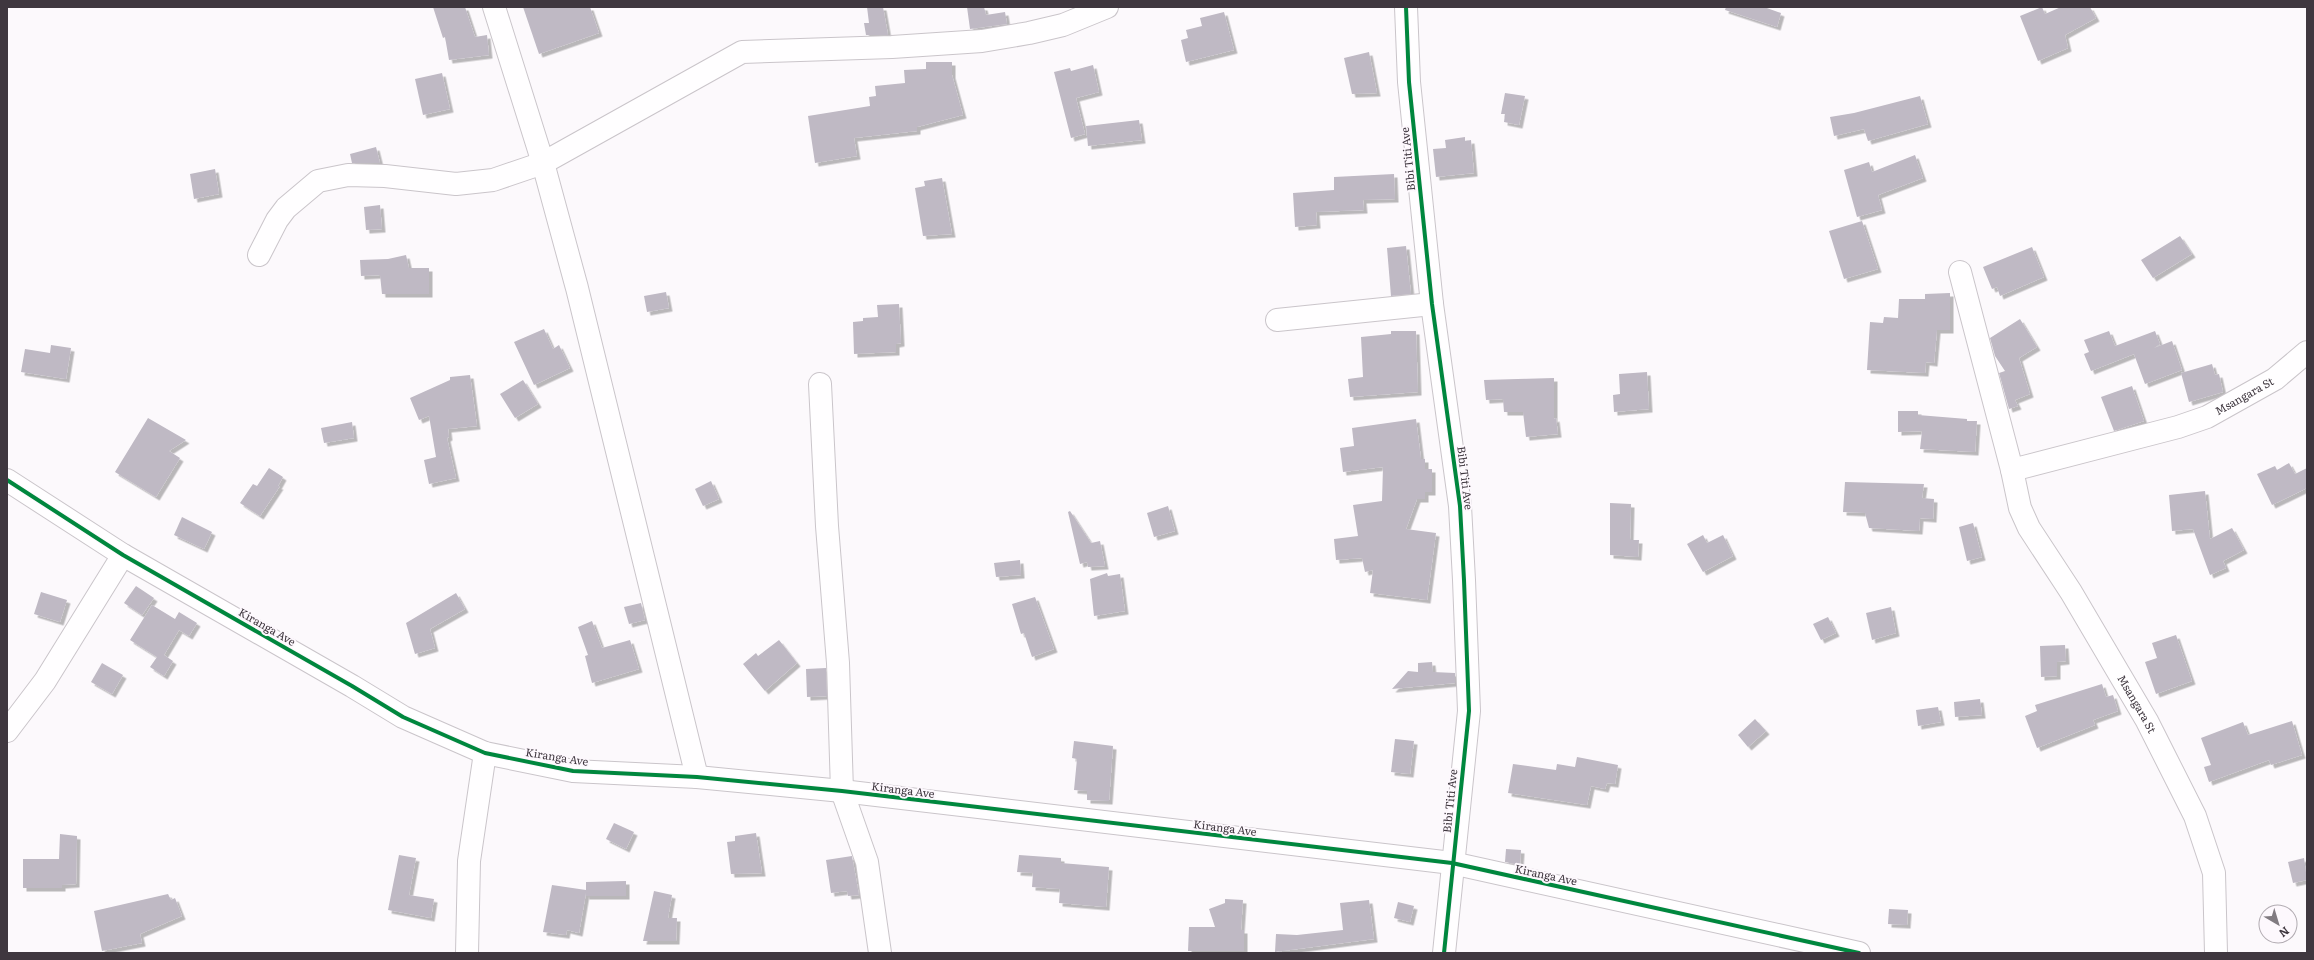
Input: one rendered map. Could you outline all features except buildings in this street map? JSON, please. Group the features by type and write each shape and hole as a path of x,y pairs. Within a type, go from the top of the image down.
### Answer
{"street":[{"path":"494,7 543,163 577,288 697,777"},
{"path":"259,255 277,220 286,208 318,182 348,175 385,176 456,184 493,180 543,163 742,52 892,47 982,41 1029,33 1063,24 1107,7"},
{"name":"Bibi Titi Ave","path":"1406,7 1409,82 1432,304 1460,506 1465,588 1469,711 1444,953"},
{"name":"Msangara St","path":"1960,272 2012,470 2020,508 2029,528 2071,592 2147,720 2195,816 2214,873 2216,953"},
{"path":"1277,320 1432,304"},
{"name":"Msangara St","path":"2012,470 2178,427 2207,417 2275,379 2307,352"},
{"path":"820,384 827,526 838,663 842,791 867,862 880,953"},
{"name":"Kiranga Ave","path":"7,480 123,556 352,686 403,717 485,753 574,771 697,777 842,791 1452,864 1859,953"},
{"path":"7,730 45,682 123,556"},
{"path":"467,953 469,861 485,753"}],"cycle path":[{"path":"1406,7 1409,82 1432,304 1460,506 1464,580 1469,711 1444,953"},
{"path":"7,480 123,555 352,686 403,717 485,753 573,771 697,777 842,791 1452,863 1859,953"}]}
